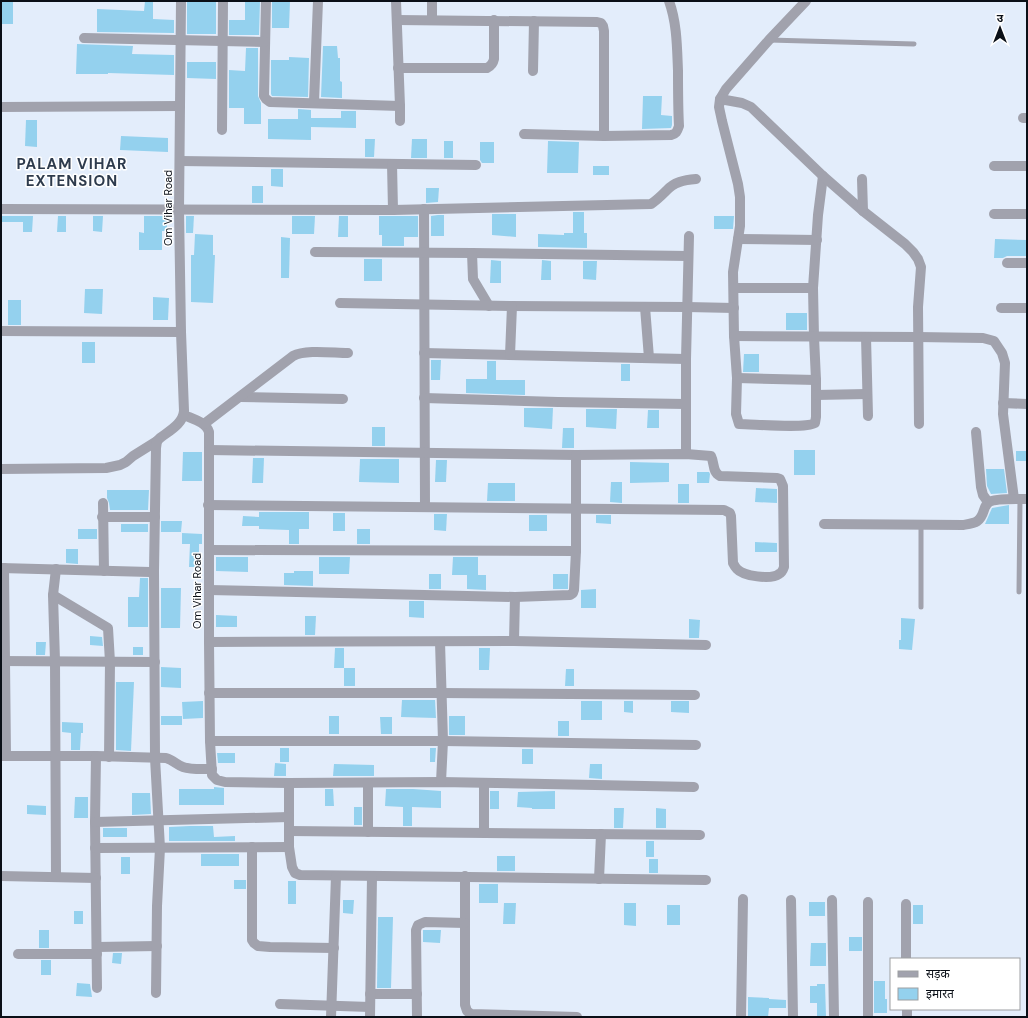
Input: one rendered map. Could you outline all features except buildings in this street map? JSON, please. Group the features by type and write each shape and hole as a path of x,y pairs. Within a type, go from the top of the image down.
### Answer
{"street":[{"name":"Om Vihar Road","path":"181,1 179,210 184,415"},
{"path":"222,130 223,1"},
{"path":"266,1 264,96 266,100 270,102 314,102 400,106"},
{"path":"314,102 318,1"},
{"path":"396,1 400,121"},
{"path":"432,1 432,20"},
{"path":"524,134 604,136 671,135 677,133 679,126 677,44 675,25 669,1"},
{"path":"806,1 726,89 720,100 719,107 740,197 740,226 733,272 734,336 737,378 736,414 738,424 797,426 811,425 815,423 816,380 813,288 818,215 823,176"},
{"path":"397,20 601,22 603,26 604,136"},
{"path":"398,68 490,67 494,59 494,20"},
{"path":"533,71 534,21"},
{"path":"84,38 265,42"},
{"path":"720,100 742,103 751,107 823,176 862,211 905,244 918,259 921,267 918,307 919,424"},
{"path":"1,107 180,106"},
{"path":"180,161 476,165"},
{"path":"392,164 393,210"},
{"path":"994,166 1027,166"},
{"path":"1,209 393,210 651,204 674,184 681,181 696,179"},
{"path":"862,179 862,211"},
{"path":"424,209 425,507"},
{"path":"994,214 1027,214"},
{"path":"686,454 686,358 689,236"},
{"path":"738,239 817,240"},
{"path":"315,252 688,256"},
{"path":"472,253 473,279 489,306"},
{"path":"1007,263 1027,263"},
{"path":"734,288 813,288"},
{"path":"340,303 734,308"},
{"path":"510,355 512,306"},
{"path":"646,307 649,358"},
{"path":"1001,308 1027,308"},
{"path":"1,331 181,332"},
{"path":"734,336 982,338 994,341 1002,353 1005,363 1003,403 1004,427 1020,499 994,500 988,502 982,517 979,520 974,523 963,525 824,524"},
{"path":"866,337 868,416"},
{"path":"1,469 106,468 120,465 157,441 181,421 184,415 204,424 297,353 348,353"},
{"path":"424,353 686,358"},
{"path":"737,378 816,380"},
{"path":"816,395 868,394"},
{"path":"240,397 343,399"},
{"path":"424,398 686,404"},
{"path":"1003,403 1027,404"},
{"name":"Om Vihar Road","path":"204,424 209,432 208,642 212,775 217,780 225,782 290,783"},
{"path":"976,432 981,487 983,495 988,502"},
{"path":"156,993 157,906 160,848 155,758 154,571 157,441"},
{"path":"208,505 724,510 730,513 731,516 733,563 737,569 751,576 778,576 784,567 783,486 780,479 720,476 715,472 711,456 707,455 576,455 209,450"},
{"path":"209,590 515,596 570,595 574,593 576,552 576,455"},
{"path":"103,503 102,517 104,571"},
{"path":"102,517 155,518"},
{"path":"208,550 576,552"},
{"path":"154,571 2,568 4,756 96,756 155,758 171,759 183,767 212,769"},
{"path":"56,569 53,596 55,661 56,877"},
{"path":"53,596 108,628 110,662 109,757"},
{"path":"514,641 515,596"},
{"path":"208,642 514,641 706,645"},
{"path":"440,642 443,741 441,782"},
{"path":"3,661 155,662"},
{"path":"209,694 696,694"},
{"path":"210,741 443,741 696,745"},
{"path":"96,756 95,848 97,988"},
{"path":"368,782 368,832"},
{"path":"694,787 441,782 290,783 289,847 292,867 295,873 300,874 336,876 465,876 706,880"},
{"path":"484,783 484,833"},
{"path":"95,822 289,817"},
{"path":"289,831 700,835"},
{"path":"600,879 601,834"},
{"path":"252,847 252,940 254,943 258,946 270,947 334,948"},
{"path":"95,848 289,847"},
{"path":"1,876 96,878"},
{"path":"331,1017 336,876"},
{"path":"370,1017 372,876"},
{"path":"465,876 465,1005 467,1011 471,1014 577,1017"},
{"path":"741,1017 743,899"},
{"path":"792,900 793,1017"},
{"path":"832,900 834,1017"},
{"path":"868,902 868,1017"},
{"path":"906,904 906,958"},
{"path":"417,1017 416,930 418,925 425,922 465,923"},
{"path":"18,954 157,946"},
{"path":"370,994 417,994"},
{"path":"280,1004 370,1006"}],"lane":[{"path":"769,40 914,44"},
{"path":"1019,592 1020,499"},
{"path":"921,525 921,607"}],"district":[{"name":"PALAM VIHAR EXTENSION","path":"72,172"}]}
